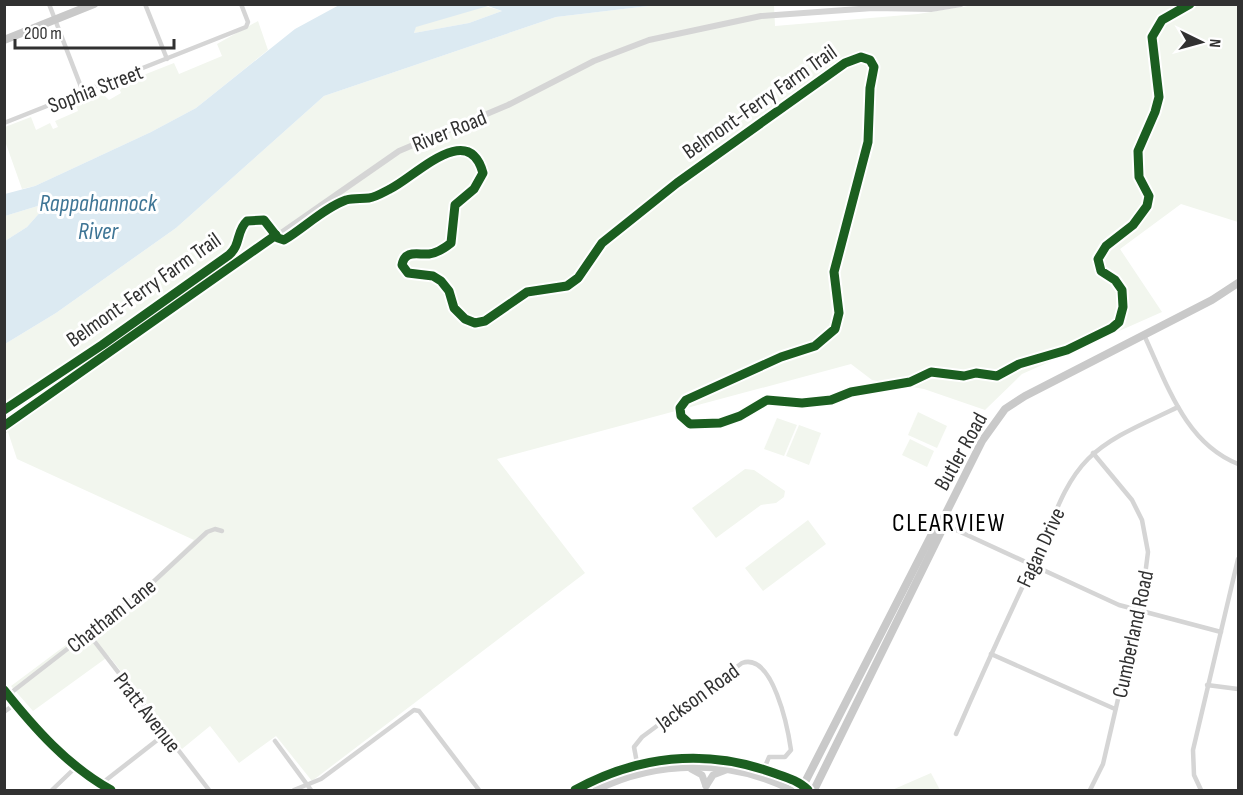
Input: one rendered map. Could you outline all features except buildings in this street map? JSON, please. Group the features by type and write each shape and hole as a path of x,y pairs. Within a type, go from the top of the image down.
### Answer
{"main road":[{"path":"4,40 94,4"},
{"name":"Butler Road","path":"804,789 934,530 941,524 989,429 1005,409 1025,396 1212,300 1239,283"},
{"name":"Butler Road","path":"814,790 941,532 941,524"},
{"path":"6,692 76,767 111,790"},
{"path":"575,790 637,763 708,758 749,764 804,789"},
{"path":"686,768 702,775 706,786 713,775 731,769"},
{"path":"596,790 610,787 648,771 686,768 731,769 791,790"}],"street":[{"path":"49,4 83,92"},
{"path":"146,4 167,59"},
{"name":"Sophia Street","path":"4,123 246,27 248,22 241,4"},
{"name":"River Road","path":"4,426 399,151 508,105 594,61 649,40 761,16 849,9 931,9 961,4"},
{"path":"1144,335 1178,407 1193,431 1209,448 1239,465"},
{"name":"Fagan Drive","path":"956,735 1068,486 1094,453 1112,440 1178,407"},
{"name":"Cumberland Road","path":"1090,790 1103,764 1148,564 1145,531 1139,513 1124,489 1094,453"},
{"path":"941,524 1031,566 1138,611 1221,632"},
{"name":"Chatham Lane","path":"6,692 152,584 209,530 222,531"},
{"path":"1200,790 1194,775 1193,750 1239,559"},
{"name":"Pratt Avenue","path":"88,633 208,790"},
{"path":"991,654 1115,709"},
{"name":"Jackson Road","path":"637,763 634,747 642,737 742,663 749,661 757,664 781,699 791,750 785,757 769,757 764,770"},
{"path":"1208,685 1239,689"},
{"path":"4,712 15,704"},
{"path":"294,790 321,779 411,711 419,711 479,790"},
{"path":"101,784 165,734"},
{"path":"274,741 311,790"},
{"path":"52,790 76,767"},
{"path":"605,775 610,787"}],"shaded area":[{"path":"980,4 1238,5 1238,222 1181,204 1120,249 1162,312 1022,374 985,410 924,389 872,380 851,364 497,459 585,573 312,781 276,736 239,763 210,726 182,749 109,656 33,711 11,686 149,583 194,540 17,459 8,432 5,434 5,344 56,313 176,228 324,96 556,17 657,5 774,5 775,26 918,14"},
{"path":"485,6 502,11 469,23 414,33 416,26"},
{"path":"258,21 268,50 196,108 151,132 35,186 22,189 5,141 5,127 31,117 36,130 50,123 53,129 58,127 55,121 78,111 74,101 91,94 94,99 103,94 109,100 121,93 118,85 174,63 179,74 222,56 217,44"},
{"path":"41,205 43,209 27,227 5,241 5,216"},
{"path":"918,412 947,426 937,448 908,435"},
{"path":"777,418 797,425 784,456 764,449"},
{"path":"799,425 821,433 809,465 786,456"},
{"path":"910,439 934,451 927,467 902,455"},
{"path":"745,469 754,470 785,491 784,497 776,503 761,505 716,538 692,508"},
{"path":"808,520 826,544 763,591 745,568"},
{"path":"931,773 940,790 892,790"}],"water":[{"name":"Rappahannock River","path":"341,4 657,5 556,17 324,96 176,228 56,313 5,344 5,241 27,227 43,209 41,205 5,216 5,194 35,186 151,132 196,108 295,29","holes":["488,6 502,11 469,23 414,33 416,27"]}],"cycle path":[{"name":"Belmont-Ferry Farm Trail","path":"4,410 102,345 229,255 247,221 264,220 278,238 284,240 338,204 349,199 377,196 453,151 466,151 476,158 483,173 474,189 455,205 451,243 432,253 409,255 402,265 408,273 433,276 441,281 449,291 454,308 465,319 475,323 485,321 527,292 567,286 578,278 602,243 677,183 845,63 861,57 870,60 874,67 870,88 868,142 834,272 839,313 835,329 815,346 781,357 686,400 680,408 681,416 690,424 720,423 740,416 767,400 802,403 831,400 851,392 910,382 931,372 964,376 976,373 997,376 1019,364 1067,350 1112,328 1119,322 1123,307 1122,290 1115,280 1101,271 1098,259 1106,246 1133,225 1147,206 1149,196 1139,177 1138,151 1159,97 1152,37 1162,20 1190,4"},
{"path":"4,426 276,235"},
{"path":"4,690 53,746 80,770 111,790"},
{"path":"575,790 622,769 671,759 696,758 746,764 791,779 808,790"}],"district":[{"name":"CLEARVIEW","path":"949,522"}]}
